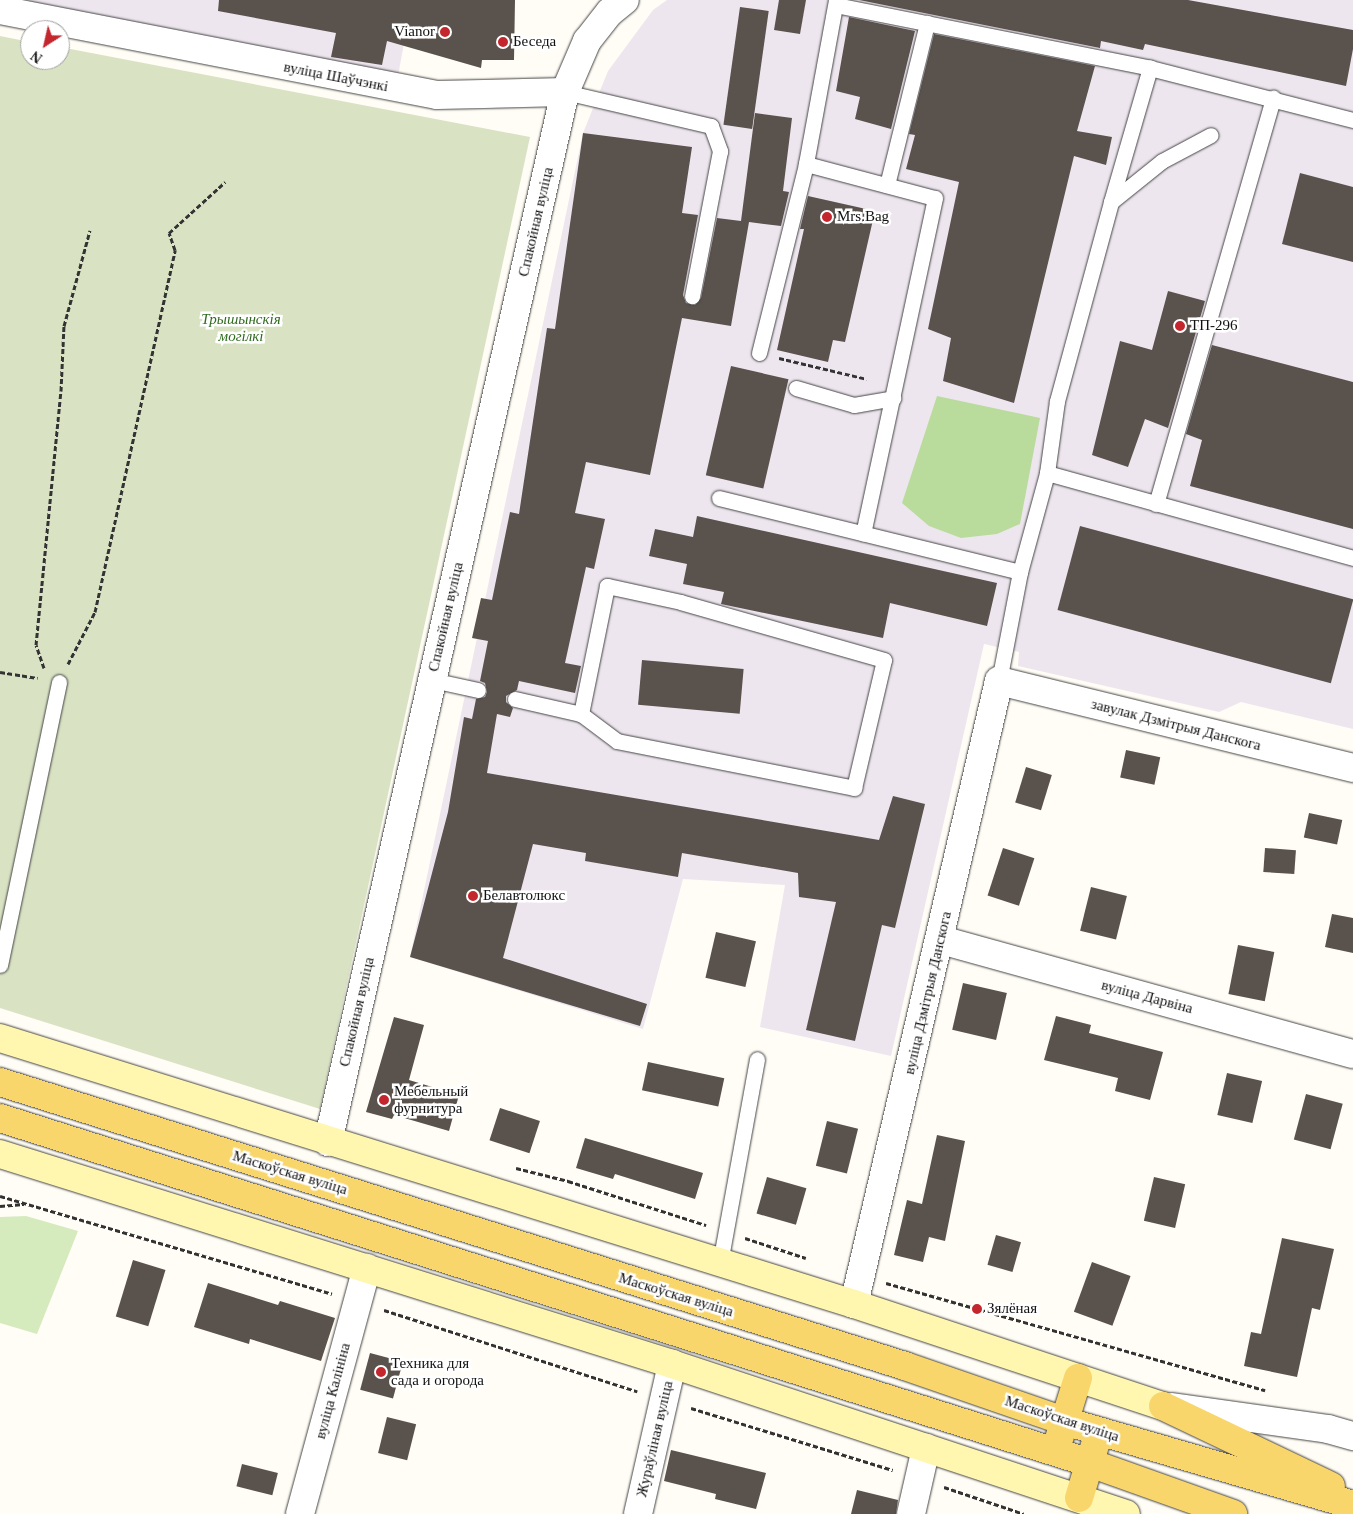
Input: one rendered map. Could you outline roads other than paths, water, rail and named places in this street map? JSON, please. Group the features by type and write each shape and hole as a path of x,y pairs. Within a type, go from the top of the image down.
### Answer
{"main road":[{"name":"Маскоўская вуліца","path":"0,1082 905,1366 1064,1421 1353,1505"},
{"path":"0,1118 1090,1463 1233,1514"},
{"path":"1055,1452 1078,1378"},
{"path":"1163,1406 1353,1496"},
{"path":"1087,1505 1090,1463 1099,1431"}],"street":[{"path":"565,92 587,42 610,12 625,0"},
{"name":"вуліца Шаўчэнкі","path":"0,10 437,95 565,92"},
{"name":"Спакойная вуліца","path":"328,1142 565,92"},
{"name":"завулак Дзмітрыя Данскога","path":"999,681 1353,768"},
{"name":"вуліца Дзмітрыя Данскога","path":"854,1304 941,940 999,681"},
{"name":"вуліца Дарвіна","path":"941,940 1353,1054"},
{"path":"0,1038 328,1142 854,1304 1163,1406 1328,1429 1353,1436"},
{"path":"0,1154 672,1364 926,1448 1087,1505 1126,1514"},
{"name":"вуліца Калініна","path":"300,1514 367,1268"},
{"name":"Жураўліная вуліца","path":"638,1514 672,1364"},
{"path":"911,1514 926,1448"}],"lane":[{"path":"759,353 806,164 836,3 1150,68 1353,120"},
{"path":"887,185 927,23"},
{"path":"999,681 1020,572 1047,473 1058,401 1111,202 1150,68"},
{"path":"565,92 711,126 720,151 692,296"},
{"path":"1156,504 1273,98"},
{"path":"1111,202 1162,161 1211,135"},
{"path":"806,164 935,198 863,533"},
{"path":"796,388 854,405 894,392"},
{"path":"1047,473 1353,558"},
{"path":"719,498 1020,572"},
{"path":"514,699 582,714 617,741 854,788 884,660 681,602 607,586 582,714"},
{"path":"432,680 478,690"},
{"path":"0,965 53,681"},
{"path":"720,1263 757,1060"}],"place":[{"name":"Vianor","path":"445,32"},
{"name":"Беседа","path":"503,42"},
{"name":"Mrs.Bag","path":"827,217"},
{"name":"ТП-296","path":"1180,326"},
{"name":"Белавтолюкс","path":"473,896"},
{"name":"Мебельный фурнитура","path":"384,1100"},
{"name":"Зялёная","path":"977,1309"},
{"name":"Техника для сада и огорода","path":"381,1372"}],"park label":[{"name":"Трышынскія могілкі","path":"241,328"}]}
